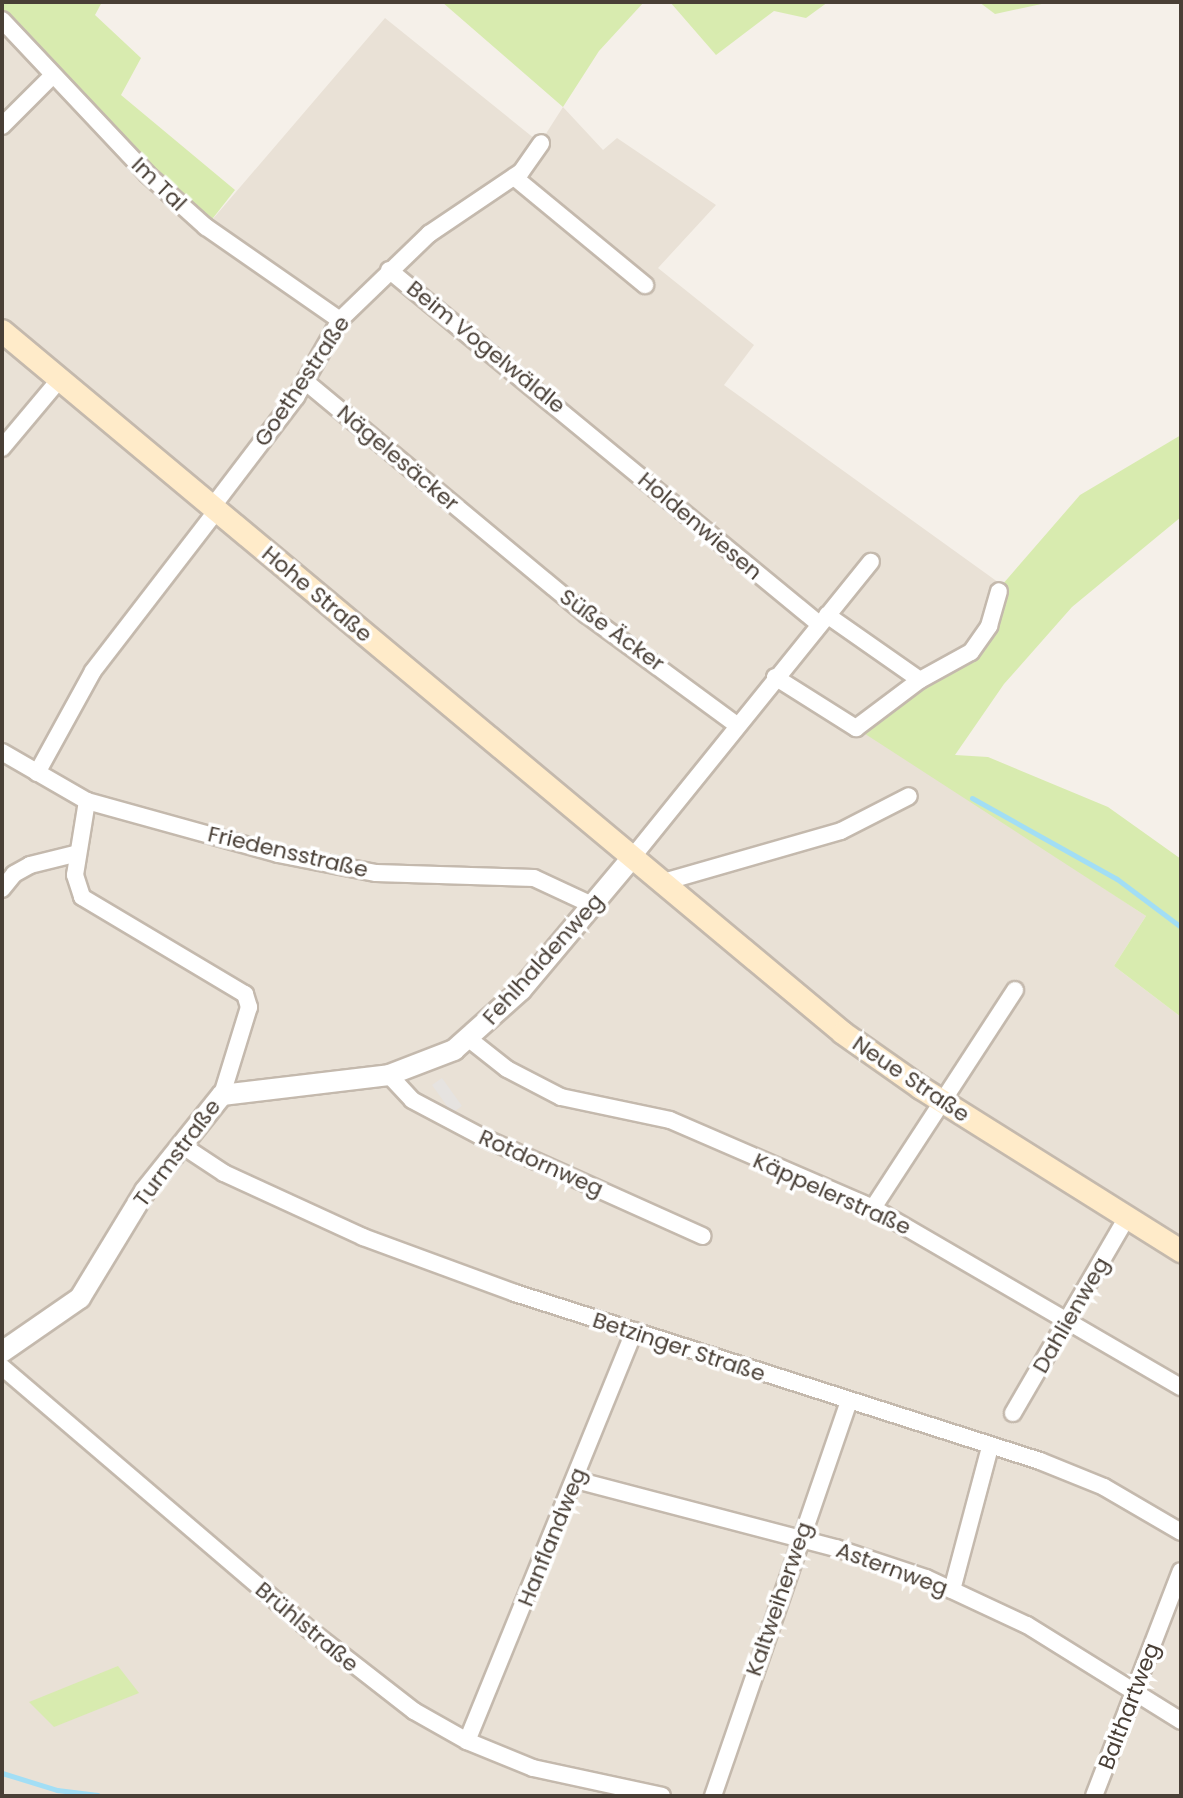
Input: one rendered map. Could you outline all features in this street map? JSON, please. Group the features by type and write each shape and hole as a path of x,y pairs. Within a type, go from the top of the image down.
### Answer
{"main road":[{"name":"Hohe Straße","path":"2,331 631,859"},
{"name":"Neue Straße","path":"631,859 843,1033 939,1099 1181,1251"}],"street":[{"name":"Im Tal","path":"2,20 52,76 206,227 340,320"},
{"path":"2,126 52,76"},
{"name":"Goethestraße","path":"37,773 93,671 306,382 340,320 389,270 446,221 514,177 541,143"},
{"path":"514,177 645,285"},
{"name":"Beim Vogelwäldle","path":"389,270 583,425"},
{"path":"2,448 60,379"},
{"name":"Nägelesäcker","path":"306,382 489,534"},
{"name":"Holdenwiesen","path":"583,425 823,619"},
{"name":"Süße Äcker","path":"489,534 625,645 737,725"},
{"name":"Fehlhaldenweg","path":"222,1095 389,1075 417,1068 469,1039 521,990 871,562"},
{"path":"775,677 856,728 920,680 971,652 989,626 999,591"},
{"path":"823,619 920,680"},
{"name":"Friedensstraße","path":"2,752 87,801 323,864 419,876 534,878 592,905"},
{"path":"660,883 841,831 909,796"},
{"path":"2,889 30,865 78,853 87,801"},
{"name":"Turmstraße","path":"2,1352 80,1298 145,1191 222,1095 249,1007 245,994 82,897 76,886 78,853"},
{"path":"873,1208 939,1099 1015,990"},
{"name":"Käppelerstraße","path":"469,1039 507,1069 561,1097 670,1120 873,1208 1070,1319 1181,1387"},
{"name":"Rotdornweg","path":"389,1075 404,1096 480,1136 703,1236"},
{"name":"Betzinger Straße","path":"183,1146 224,1173 363,1237 634,1331 1104,1487 1181,1532"},
{"name":"Dahlienweg","path":"1013,1413 1127,1217"},
{"name":"Hanflandweg","path":"467,1741 576,1480 634,1331"},
{"name":"Brühlstraße","path":"2,1367 349,1663 414,1711 467,1741 559,1776 662,1796"},
{"name":"Kaltweiherweg","path":"713,1796 848,1403"},
{"path":"952,1590 990,1447"},
{"name":"Asternweg","path":"576,1480 800,1538 952,1590 1027,1625 1181,1721"},
{"name":"Balthartweg","path":"1094,1796 1181,1571"}],"shaded area":[{"path":"385,18 540,143 563,107 603,150 617,138 716,205 658,268 754,345 724,385 1002,585 931,774 1146,916 1114,966 1181,1017 1181,1796 2,1796 2,21 206,227"},
{"path":"442,1078 462,1106 452,1113 432,1085"}],"green space":[{"path":"2,2 102,2 95,15 141,58 121,95 235,190 206,227 2,20"},
{"path":"442,2 644,2 599,51 563,107"},
{"path":"670,2 828,2 806,18 774,11 716,55"},
{"path":"979,2 1051,2 995,14"},
{"path":"1181,435 1181,517 1072,607 1004,684 955,755 988,757 1108,807 1181,859 1181,1017 1114,966 1146,916 856,728 971,652 1002,585 1080,495"},
{"path":"118,1666 139,1693 54,1727 29,1702"}],"waterway":[{"path":"972,798 1117,879 1181,927"},
{"path":"2,1773 57,1790 98,1795"}]}
